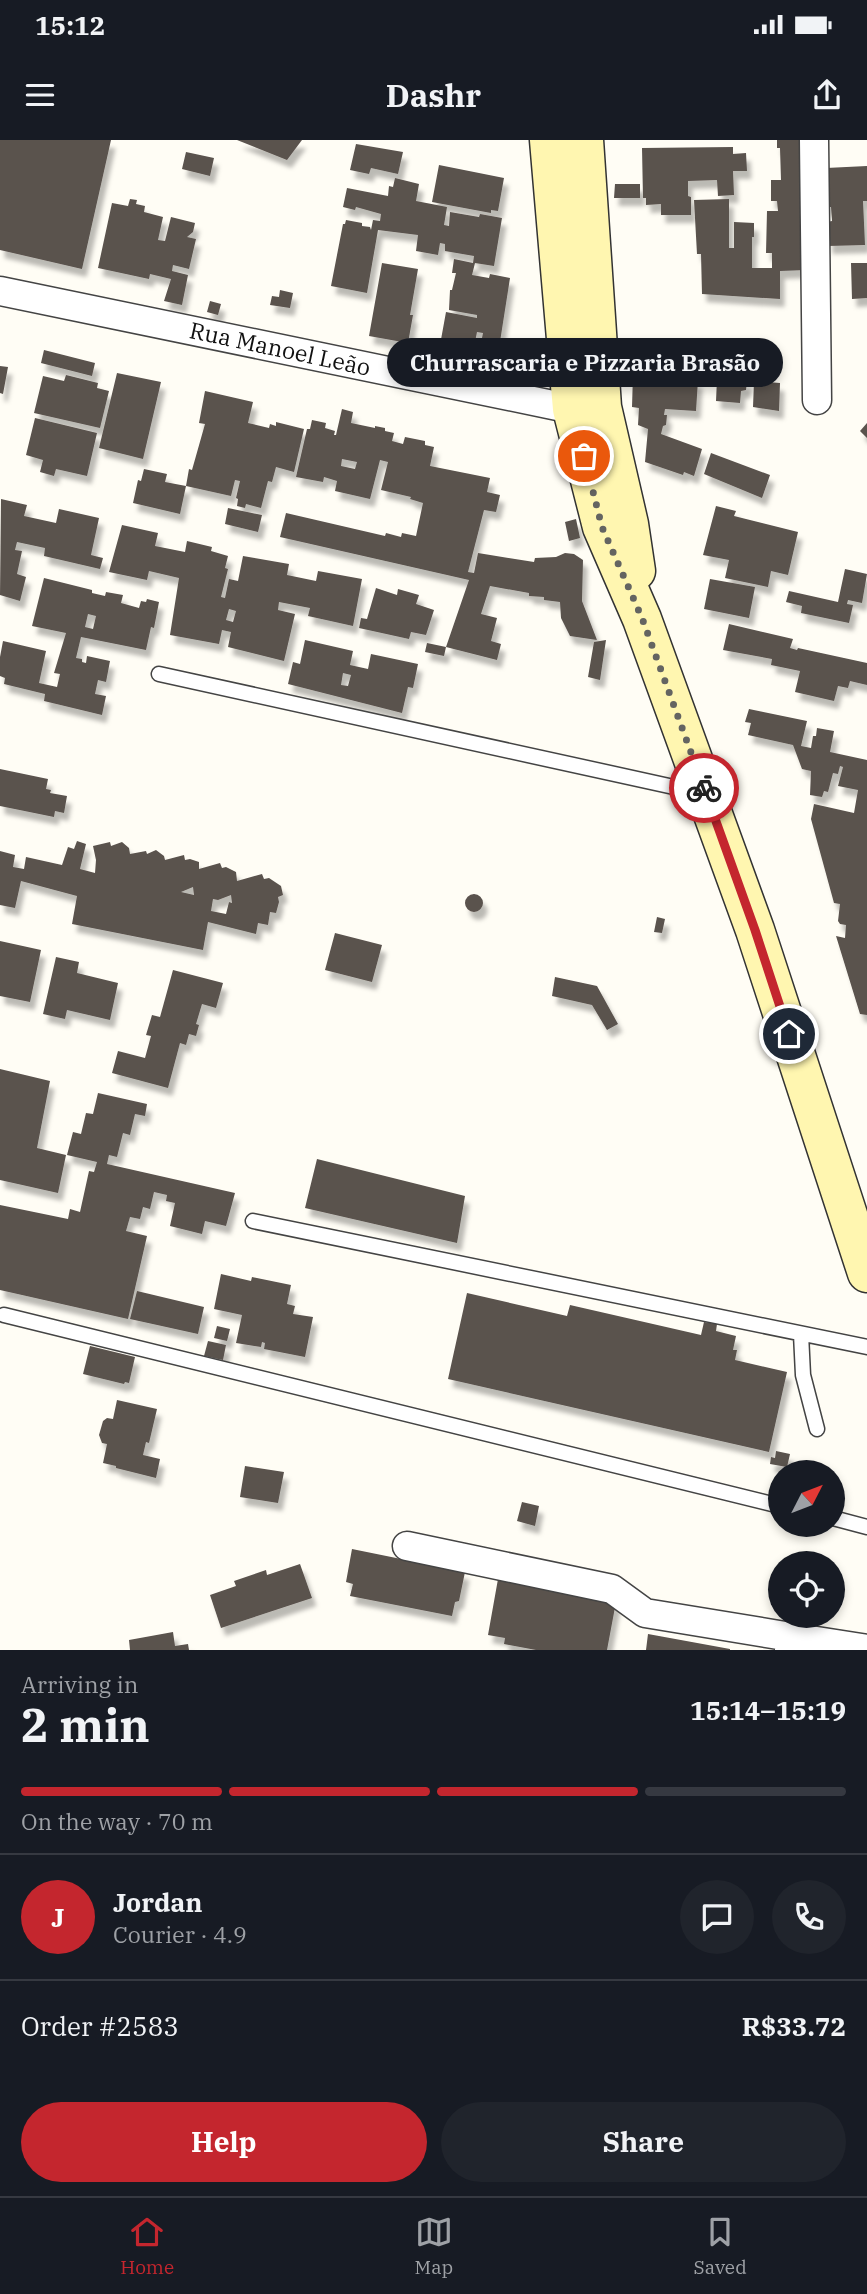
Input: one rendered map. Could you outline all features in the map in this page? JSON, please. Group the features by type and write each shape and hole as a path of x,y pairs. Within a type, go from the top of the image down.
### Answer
{"main road":[{"path":"549,140 581,326"},
{"path":"584,140 581,326 587,408 602,527 642,618 706,794 864,1251"}],"street":[{"path":"814,140 817,400"},
{"name":"Rua Manoel Leão","path":"0,291 587,408"},
{"path":"407,1546 612,1589 645,1613 790,1644 867,1649"}],"lane":[{"path":"159,674 706,794"},
{"path":"253,1221 867,1347"},
{"path":"4,1315 768,1503"},
{"path":"801,1334 803,1375 817,1429"},
{"path":"845,1521 867,1527"}],"building":[{"path":"0,140 111,140 82,269 0,250"},
{"path":"237,140 302,140 287,160"},
{"path":"777,140 801,140 806,270 780,271 780,299 702,294 701,254 697,254 694,200 729,199 729,248 734,248 734,222 754,223 752,268 772,268 772,253 766,253 767,211 778,211 777,201 771,201 771,180 781,180 780,148 777,148"},
{"path":"356,144 403,152 398,174 371,168 369,174 350,170"},
{"path":"733,147 733,154 746,153 747,171 733,171 734,195 718,196 717,180 688,181 691,215 661,215 661,204 646,205 646,198 643,198 642,148"},
{"path":"186,152 214,158 210,176 182,169"},
{"path":"439,165 504,178 498,211 491,210 491,213 432,202"},
{"path":"867,166 867,201 863,201 865,245 828,246 827,222 832,221 831,207 826,207 826,168"},
{"path":"395,178 419,184 416,201 447,207 444,225 449,226 450,212 502,218 494,266 475,263 472,275 489,278 490,274 510,278 494,380 468,376 469,372 436,367 446,312 477,318 477,315 449,310 450,290 456,273 452,273 454,259 473,263 474,256 445,251 445,244 440,243 438,255 416,251 418,235 378,230 367,293 331,286 346,220 362,223 362,226 370,227 371,230 373,220 380,221 381,214 356,207 355,210 343,207 347,188 388,196 389,186 393,187","holes":["477,332 483,333 481,343 475,342","459,340 474,342 472,351 457,349"]},
{"path":"615,184 640,184 640,198 614,198"},
{"path":"130,199 145,206 144,212 163,217 158,240 165,241 171,217 195,223 193,232 187,237 196,239 189,269 173,265 172,271 188,275 182,305 164,301 171,279 150,274 149,279 98,268 112,203 128,206"},
{"path":"382,263 418,269 408,343 369,336"},
{"path":"851,263 867,263 867,298 852,299"},
{"path":"280,290 293,293 290,308 270,305 272,296 279,297"},
{"path":"210,301 221,304 218,315 207,312"},
{"path":"44,350 95,363 92,376 41,363"},
{"path":"0,366 8,367 3,394 0,393"},
{"path":"117,373 161,382 143,459 99,448"},
{"path":"633,374 652,375 652,379 698,380 696,411 665,409 666,425 663,426 661,434 702,449 694,476 645,462 648,429 638,425 639,408 632,407"},
{"path":"66,375 98,383 97,388 109,391 100,428 34,413 43,376 64,381"},
{"path":"717,379 747,381 746,390 741,391 740,403 716,401"},
{"path":"754,381 780,383 779,411 753,407"},
{"path":"205,391 253,402 248,423 269,428 270,424 276,426 276,422 304,429 294,472 276,467 272,482 268,481 261,508 246,504 245,508 237,506 240,481 235,480 231,496 186,486 189,469 192,470 205,424 199,423"},
{"path":"342,409 353,412 351,423 385,428 385,431 394,433 392,441 403,444 405,437 425,441 425,445 434,447 430,466 490,478 487,492 500,495 496,512 484,510 468,572 474,573 478,553 534,562 535,558 574,554 583,560 582,601 597,640 570,636 561,618 560,602 490,586 481,614 497,618 491,641 501,644 497,660 446,647 469,580 280,537 286,513 385,536 386,533 401,537 402,533 416,536 423,503 410,499 411,497 381,490 388,462 380,460 370,499 335,491 337,481 324,477 323,482 296,477 307,429 310,429 312,420 326,423 325,428 335,431 336,435","holes":["342,459 357,462 355,469 341,466"]},
{"path":"35,418 97,433 87,476 56,469 54,476 40,472 43,460 26,455"},
{"path":"867,423 867,438 860,431"},
{"path":"711,453 770,475 762,498 704,474"},
{"path":"144,469 167,474 165,482 186,486 180,514 133,503 138,480 141,481"},
{"path":"1,499 27,505 24,516 56,523 59,509 99,518 91,555 103,558 100,569 44,556 45,548 17,542 15,550 22,551 17,574 26,577 20,601 0,595"},
{"path":"716,506 736,511 734,516 798,532 788,575 771,571 768,587 725,578 729,560 703,555"},
{"path":"228,508 262,515 258,532 225,524"},
{"path":"576,519 580,538 569,541 565,522"},
{"path":"122,525 158,533 155,546 185,552 187,541 212,547 211,551 228,556 225,568 228,569 221,597 225,598 229,579 238,581 243,556 289,564 287,575 316,581 318,571 362,579 353,626 308,616 310,608 279,602 278,610 295,614 284,661 228,647 231,632 222,630 219,644 170,635 179,578 149,571 147,580 109,572","holes":["229,609 236,611 233,622 226,620"]},
{"path":"845,569 867,574 862,603 848,600 847,604 853,605 849,623 801,613 802,606 786,602 789,591 838,602"},
{"path":"44,578 105,596 106,592 123,595 121,603 139,608 141,601 146,602 147,599 159,602 146,650 81,637 76,658 86,663 87,656 110,661 106,682 98,680 95,694 106,696 102,715 44,701 45,694 4,684 5,678 0,676 3,641 46,651 39,683 57,687 60,674 54,673 66,633 32,626","holes":["88,614 96,616 93,629 85,627"]},
{"path":"710,579 755,587 749,618 704,609"},
{"path":"376,588 397,595 398,589 419,595 416,604 434,610 426,635 411,632 409,639 359,628 361,618 367,619"},
{"path":"729,624 793,639 790,648 797,650 798,648 867,663 867,685 850,681 848,688 838,686 834,701 795,692 800,671 771,665 772,659 723,650"},
{"path":"305,640 353,651 350,665 368,669 371,654 418,664 413,688 408,687 402,713 288,684 293,662 300,664","holes":["343,673 351,675 348,686 341,685"]},
{"path":"606,640 600,680 588,677 594,642"},
{"path":"427,643 446,647 444,656 425,652"},
{"path":"749,709 807,721 801,746 811,748 817,728 834,731 830,752 867,760 867,1015 860,1014 836,936 845,938 846,925 838,921 840,904 834,903 811,819 814,804 854,813 858,790 838,786 843,767 840,766 838,774 833,773 828,792 824,791 822,797 810,795 811,771 802,769 793,745 748,735 751,723 745,722"},
{"path":"0,769 48,779 46,789 51,790 50,793 67,796 64,813 55,811 54,817 0,806"},
{"path":"77,841 86,844 80,869 95,873 93,846 110,842 111,846 122,842 129,848 130,854 146,851 147,854 156,850 165,860 184,855 185,860 199,862 199,869 220,863 222,868 236,872 237,881 262,874 264,879 269,878 281,886 283,895 278,897 276,913 270,912 268,925 258,923 256,934 208,922 203,950 72,924 77,896 21,881 15,908 0,905 0,851 15,855 13,867 24,869 26,857 62,865 68,847 74,849","holes":["193,887 194,895 181,892","231,895 232,903 229,902 226,914 211,911 213,899"]},
{"path":"474,894 480,897 483,903 480,909 474,912 468,909 465,903 468,897"},
{"path":"657,917 665,919 662,933 654,932"},
{"path":"335,933 382,945 372,982 325,970"},
{"path":"0,941 41,950 30,1002 0,996"},
{"path":"56,957 79,962 77,973 118,983 110,1020 67,1010 65,1019 43,1014"},
{"path":"173,970 223,983 216,1008 202,1004 196,1024 199,1025 196,1036 189,1034 186,1045 180,1043 168,1088 112,1073 118,1051 145,1058 151,1036 146,1035 152,1015 160,1017"},
{"path":"555,977 597,986 618,1024 607,1030 592,1005 552,996"},
{"path":"0,1069 50,1081 37,1148 66,1155 58,1193 0,1180"},
{"path":"98,1093 147,1104 145,1116 135,1114 130,1135 123,1133 117,1157 109,1155 107,1164 235,1193 226,1226 205,1221 202,1234 170,1226 175,1203 166,1201 167,1195 154,1192 150,1209 143,1207 140,1219 130,1217 126,1231 147,1236 128,1319 0,1290 0,1205 68,1219 70,1209 80,1212 89,1171 94,1172 97,1162 67,1155 73,1132 81,1134 86,1113 93,1114"},
{"path":"317,1159 465,1196 457,1243 305,1208"},
{"path":"221,1274 251,1281 252,1277 291,1285 287,1304 295,1306 293,1314 313,1317 305,1357 264,1349 265,1343 262,1342 261,1347 236,1343 242,1315 214,1309"},
{"path":"137,1291 204,1307 198,1334 130,1319"},
{"path":"467,1293 567,1316 570,1305 701,1335 704,1322 717,1324 716,1331 736,1336 733,1350 737,1350 735,1360 787,1372 769,1452 448,1379"},
{"path":"217,1326 230,1329 227,1341 214,1338"},
{"path":"208,1341 226,1345 223,1360 204,1356"},
{"path":"90,1346 135,1357 129,1383 83,1374"},
{"path":"117,1400 157,1409 149,1443 146,1442 143,1455 160,1459 156,1478 103,1463 107,1444 102,1443 99,1435 103,1421 107,1418 113,1419"},
{"path":"776,1451 790,1454 789,1460 771,1460 771,1457 775,1458"},
{"path":"245,1466 284,1472 278,1503 240,1497"},
{"path":"522,1502 539,1506 535,1526 517,1521"},
{"path":"352,1549 465,1572 459,1601 455,1602 452,1616 350,1596 353,1584 346,1582"},
{"path":"300,1564 312,1598 221,1628 210,1595 236,1586 234,1581 266,1570 267,1575"},
{"path":"498,1579 616,1602 607,1650 536,1650 504,1644 505,1638 488,1635"},
{"path":"173,1632 175,1646 188,1644 189,1650 130,1650 129,1640"},
{"path":"648,1634 730,1649 730,1650 646,1650"}],"way so far":[{"path":"584,456 602,527 642,618 704,788"}],"place":[{"name":"Churrascaria e Pizzaria Brasão","path":"584,456"}],"route":[{"path":"704,788 789,1034"}]}
